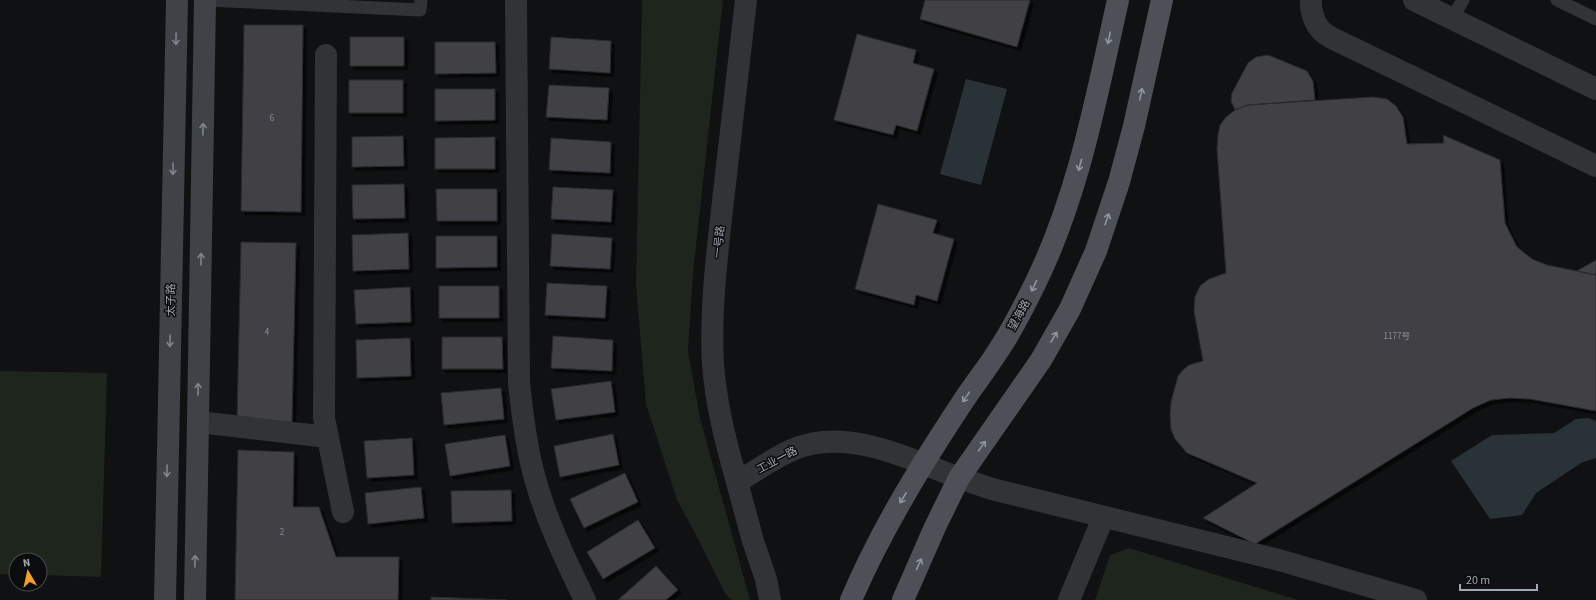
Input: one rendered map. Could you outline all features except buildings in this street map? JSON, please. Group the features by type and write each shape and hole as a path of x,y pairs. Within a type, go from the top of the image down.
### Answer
{"main road":[{"name":"太子路","path":"165,600 177,0"},
{"path":"195,600 206,0"},
{"name":"望海路","path":"851,600 896,508 961,404 999,350 1032,290 1056,238 1076,181 1092,118 1118,0"},
{"path":"904,600 935,527 959,478 1041,360 1070,309 1096,251 1119,182 1134,126 1162,0"}],"street":[{"path":"516,0 519,383 524,425 532,468 548,519 585,600"},
{"name":"一号路","path":"737,482 717,402 713,364 713,321 716,266 746,0"},
{"path":"1311,0 1313,15 1317,24 1323,32 1338,41 1596,166"},
{"path":"1414,0 1458,9 1596,89"},
{"path":"326,55 324,418 343,512"},
{"path":"198,422 236,428 328,437"},
{"name":"工业一路","path":"737,482 792,450 813,443 836,441 856,444 877,448 992,489 1103,518 1279,560 1416,600"},
{"path":"737,482 753,541 766,579 770,600"},
{"path":"1069,600 1103,518"}],"lane":[{"path":"206,0 420,10 421,0"},
{"path":"1557,0 1596,19"}],"shaded area":[{"path":"642,0 723,0 693,273 688,351 700,418 750,600 731,600 725,593 677,500 646,404 636,286"},
{"path":"966,79 1007,89 981,185 940,174"},
{"path":"0,371 107,373 101,577 48,575 48,552 8,552 8,574 0,574"},
{"path":"1588,418 1596,421 1596,458 1581,463 1536,493 1522,515 1490,519 1451,461 1492,435 1554,433 1576,419"},
{"path":"1129,548 1298,600 1095,600 1110,555"}]}
